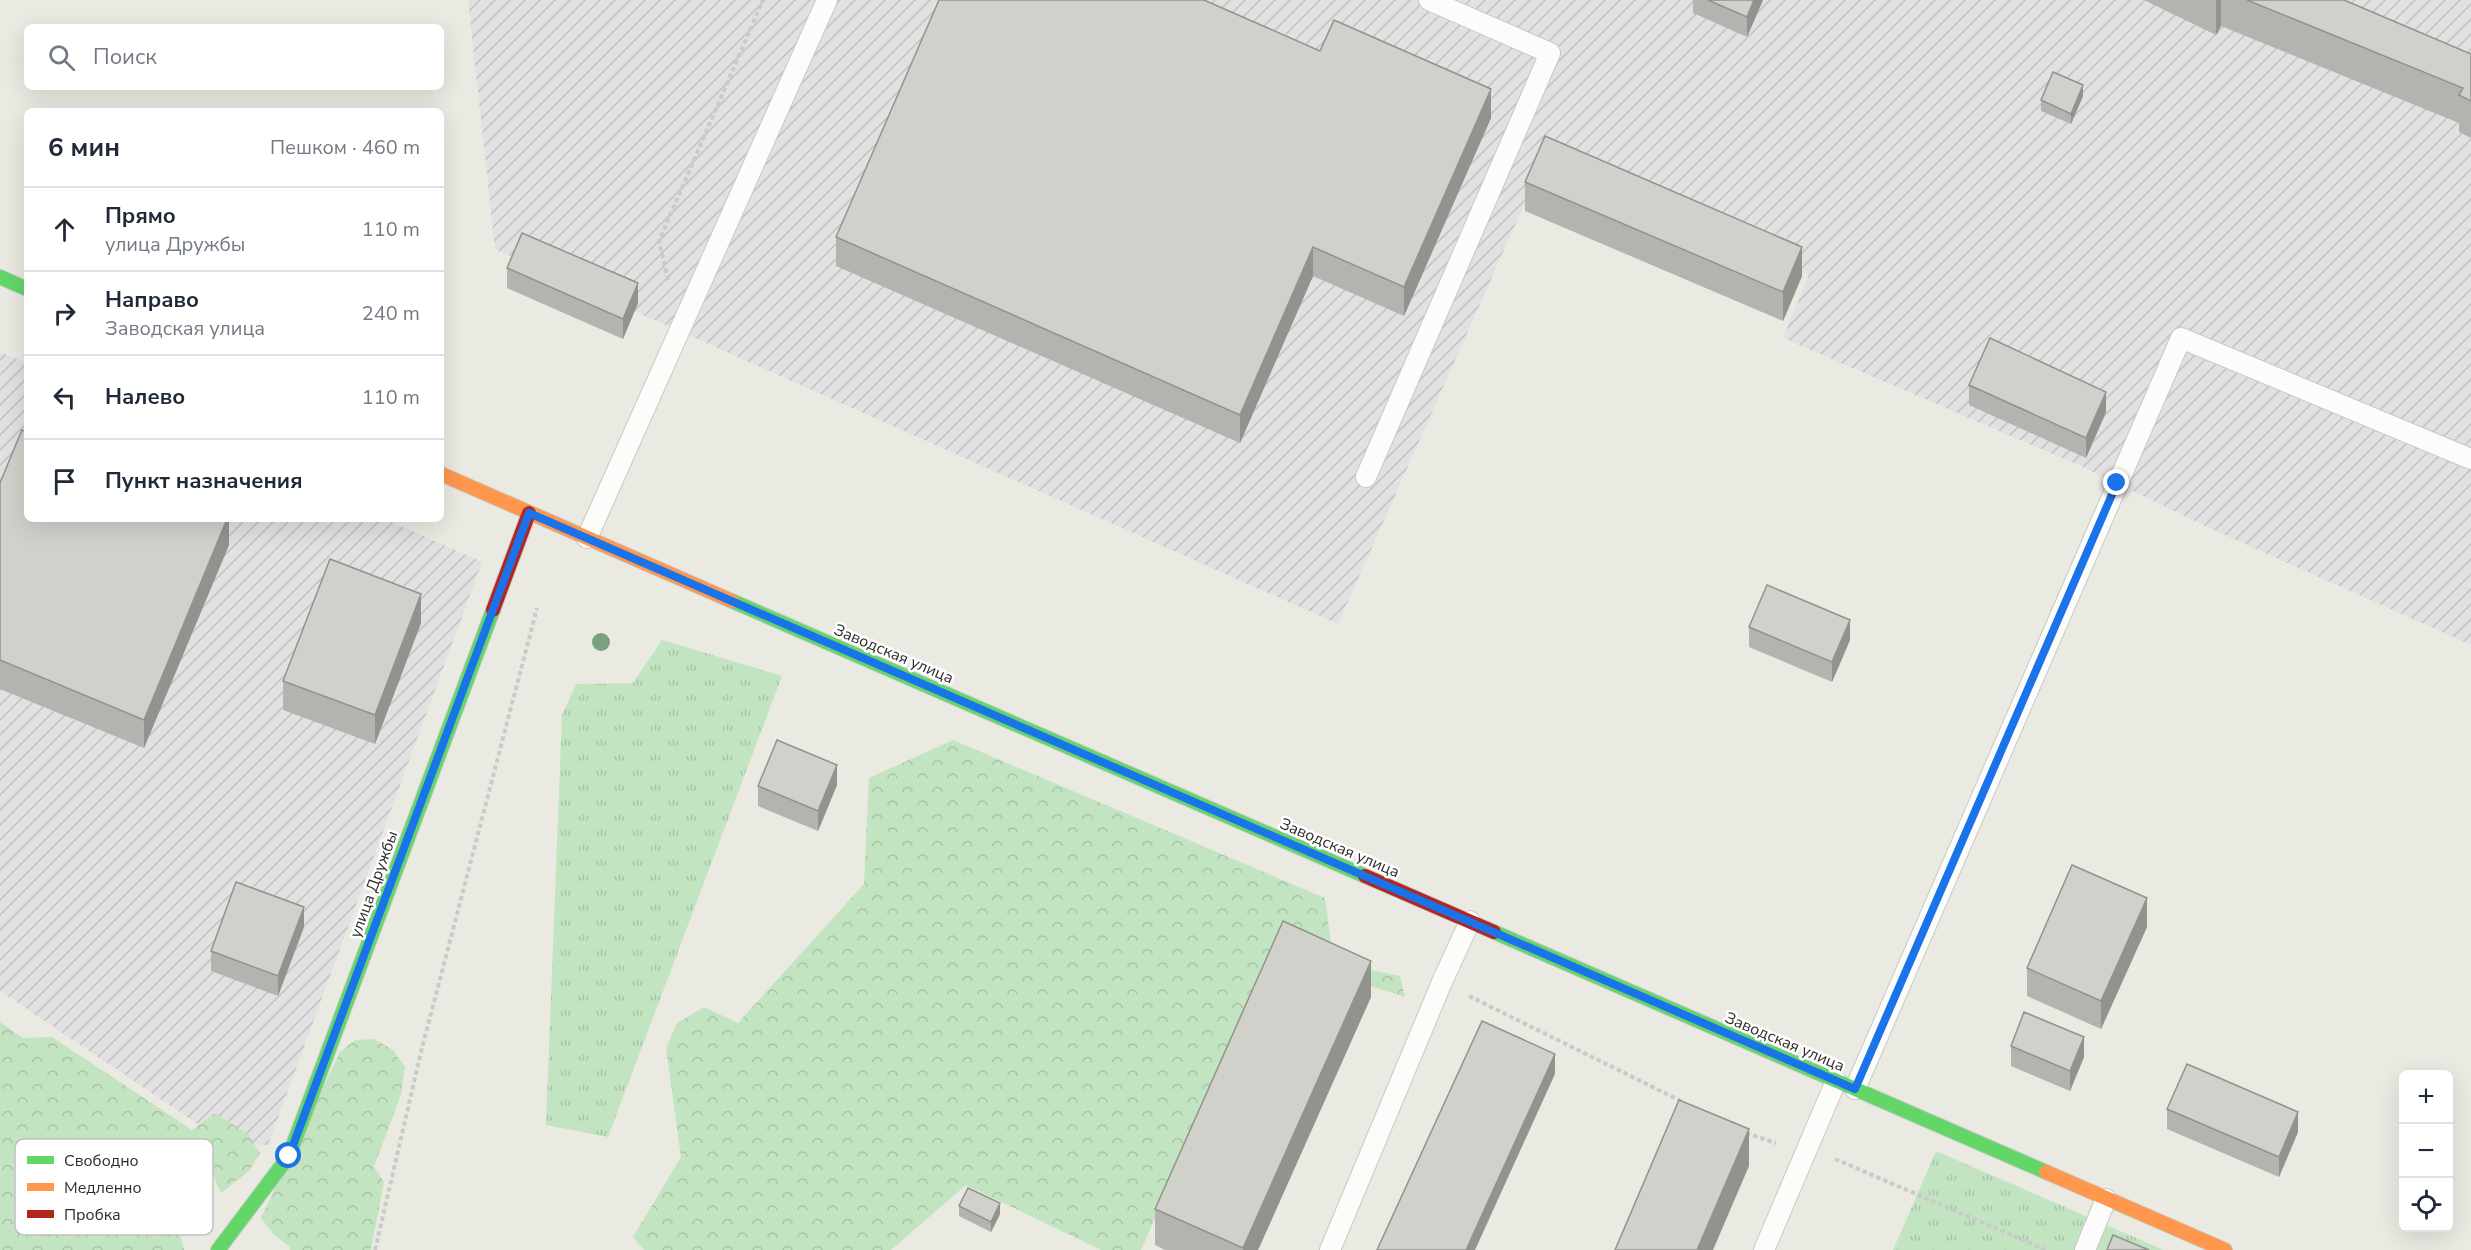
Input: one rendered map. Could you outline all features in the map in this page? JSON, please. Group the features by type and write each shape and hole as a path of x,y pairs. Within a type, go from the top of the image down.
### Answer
{"street":[{"path":"0,277 24,289"},
{"name":"Заводская улица","path":"444,475 2225,1250"},
{"name":"улица Дружбы","path":"218,1250 289,1156 529,513"}],"lane":[{"path":"587,538 827,0"},
{"path":"1366,477 1550,53 1429,0"},
{"path":"1764,1250 1807,1151 1845,1085 2181,338 2471,459"},
{"path":"1330,1250 1442,982 1470,921"},
{"path":"2085,1250 2106,1198"}],"path":[{"path":"679,330 659,241 763,0"},
{"path":"375,1250 422,1048 538,605"},
{"path":"1442,982 1689,1105"},
{"path":"1742,1132 1753,1137 1823,1154 2046,1250"}],"shaded area":[{"path":"468,0 2471,0 2471,645 2207,527 2083,467 1783,338 1809,275 1544,160 1338,624 495,249"},
{"path":"0,352 24,362 24,522 392,522 482,562 268,1145 226,1143 0,991"}],"green space":[{"path":"662,640 782,676 608,1137 546,1125 562,715 576,684 633,683"},
{"path":"953,740 1325,898 1331,944 1367,969 1400,976 1405,997 1271,955 1141,1250 1101,1250 966,1185 891,1250 644,1250 633,1237 681,1157 666,1048 677,1023 704,1007 738,1023 864,884 869,778"},
{"path":"0,1022 23,1038 52,1037 192,1130 215,1113 248,1134 260,1153 249,1171 221,1193 213,1175 213,1139 15,1139 15,1235 180,1235 184,1250 0,1250"},
{"path":"374,1039 393,1050 405,1067 401,1094 374,1167 384,1182 371,1250 290,1250 289,1246 275,1236 261,1218 340,1052 355,1040"},
{"path":"1936,1151 2164,1250 1893,1250"}],"building":[{"path":"939,0 1204,0 1320,51 1334,20 1491,89 1404,287 1313,247 1240,415 836,237"},
{"path":"1708,0 1754,0 1747,17"},
{"path":"2247,0 2344,0 2471,54 2471,101 2459,95 2463,88"},
{"path":"2053,72 2083,85 2071,114 2041,100"},
{"path":"1545,136 1802,247 1783,292 1525,182"},
{"path":"522,233 638,283 623,319 507,268"},
{"path":"1990,338 2106,392 2086,438 1969,385"},
{"path":"22,430 24,431 24,522 226,522 144,720 0,660 0,483"},
{"path":"330,559 421,594 375,715 283,681"},
{"path":"1767,585 1850,620 1832,662 1749,627"},
{"path":"777,740 837,765 818,811 758,786"},
{"path":"2072,865 2147,898 2101,1001 2027,968"},
{"path":"236,882 304,907 278,976 211,951"},
{"path":"1283,921 1371,961 1243,1248 1155,1209"},
{"path":"2024,1012 2084,1037 2070,1071 2011,1046"},
{"path":"1482,1021 1555,1054 1466,1250 1377,1250"},
{"path":"2187,1064 2298,1112 2279,1157 2167,1109"},
{"path":"1679,1100 1749,1129 1697,1250 1615,1250"},
{"path":"968,1188 1000,1203 991,1222 959,1206"},
{"path":"2113,1235 2149,1250 2107,1250"}],"traffic: fast":[{"path":"0,277 24,288"},
{"path":"732,601 1365,876"},
{"path":"218,1250 289,1156 493,610"},
{"path":"1494,932 2046,1172"}],"traffic: slow":[{"path":"444,475 732,601"},
{"path":"2046,1172 2225,1250"}],"traffic: jam":[{"path":"493,610 529,513"},
{"path":"1365,876 1494,932"}],"route":[{"path":"289,1156 529,513 1855,1089 2117,483"}]}
